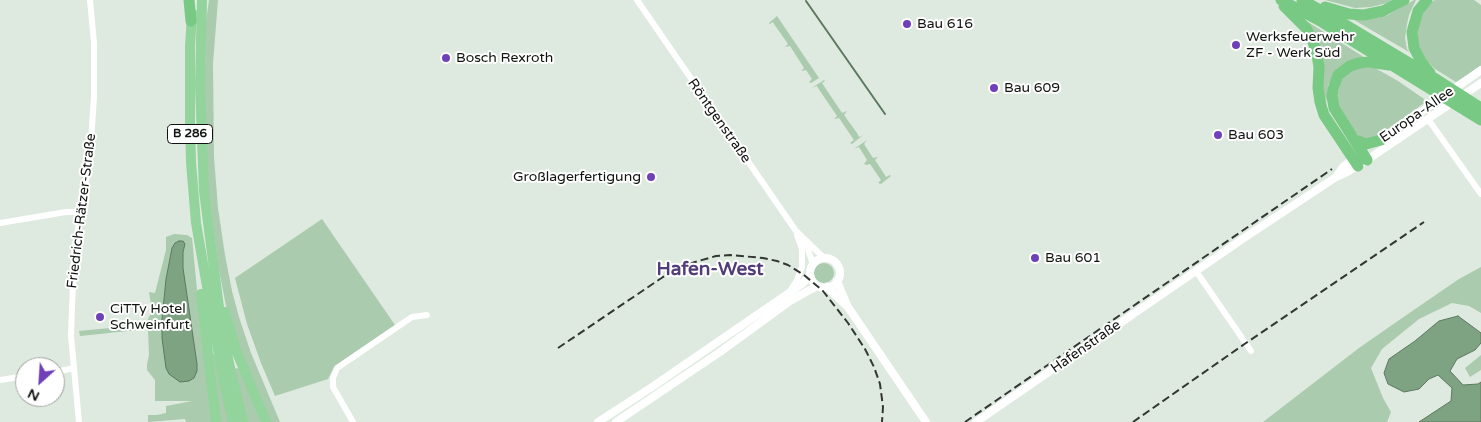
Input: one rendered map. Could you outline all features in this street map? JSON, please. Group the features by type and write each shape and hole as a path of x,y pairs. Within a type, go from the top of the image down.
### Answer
{"highway":[{"path":"188,0 191,21"},
{"name":"B 286","path":"194,0 191,21 191,162 199,246 222,373 233,422"},
{"name":"B 286","path":"202,0 200,86 204,191 217,293 230,368 243,422"},
{"path":"1277,0 1306,28 1317,55 1318,88 1324,115 1360,159"},
{"path":"1281,0 1322,22 1398,68 1475,108 1481,120"},
{"path":"1302,0 1349,14 1364,15 1383,11 1404,0"},
{"path":"1302,0 1434,78"},
{"path":"1427,0 1418,11 1416,17 1412,32 1414,48 1443,90"},
{"path":"1360,159 1355,140 1334,108 1332,96 1338,75 1350,66 1359,63 1381,64 1398,68"},
{"path":"1355,140 1366,144 1381,140"},
{"name":"B 286","path":"199,246 198,275 216,422"},
{"path":"217,293 236,350 266,422"}],"street":[{"name":"Friedrich-Rätzer-Straße","path":"79,422 71,336 72,290 80,212 90,157 94,97 94,42 90,0"},
{"name":"Röntgenstraße","path":"637,0 796,231 824,258"},
{"name":"Europa-Allee","path":"1360,159 1381,140 1481,70"},
{"name":"Europa-Allee","path":"1360,159 1428,120 1481,83"},
{"path":"1428,120 1481,194"},
{"name":"Hafenstraße","path":"976,422 1196,270 1336,177 1343,167 1360,159"},
{"path":"0,223 57,213 80,212"},
{"path":"786,295 797,280 802,267 802,249 796,231"},
{"name":"Röntgenstraße","path":"804,240 813,264"},
{"path":"598,422 715,345 802,284 810,275 813,264 819,259 833,260 837,264 840,272 837,281 832,285 827,287 817,286 790,301 720,352 616,422"},
{"path":"1196,270 1251,351"},
{"path":"810,275 817,286"},
{"path":"837,281 848,307"},
{"path":"827,287 848,307 926,422"},
{"path":"354,422 333,387 333,378 337,368 412,317 427,315"},
{"path":"747,321 752,329"},
{"path":"715,345 720,352"},
{"path":"65,370 74,368"},
{"path":"678,370 683,377"},
{"path":"0,380 15,378"}],"shaded area":[{"path":"209,0 218,0 213,63 214,157 218,208 225,255 239,317 251,353 280,422 268,422 233,335 219,270 206,171 204,122 206,21"},
{"path":"1325,0 1392,0 1371,7 1355,8"},
{"path":"1416,0 1409,15 1405,38 1409,52 1349,17 1363,20 1377,18 1388,15"},
{"path":"1435,0 1474,0 1481,5 1481,66 1456,82 1435,69 1427,61 1418,45 1417,24 1428,4"},
{"path":"777,16 819,78 811,83 809,82 812,79 806,70 801,71 804,68 790,46 785,47 788,44 773,22 769,23"},
{"path":"1308,22 1367,59 1333,77 1328,85 1326,105"},
{"path":"1357,67 1375,68 1427,101 1374,139 1363,141 1341,115 1335,103 1342,77"},
{"path":"824,80 822,83 842,113 847,111 844,115 859,137 863,135 852,144 850,143 854,140 839,118 834,119 837,116 817,86 812,88"},
{"path":"867,140 864,144 873,158 878,157 875,160 886,177 891,176 881,184 878,183 881,180 870,164 864,164 867,160 859,147 854,149"},
{"path":"322,219 395,325 334,367 328,379 275,396 247,324 235,278"},
{"path":"174,234 187,235 192,238 201,331 213,422 186,422 185,419 148,422 148,415 166,413 166,406 192,401 155,401 155,380 147,370 149,355 148,329 80,336 79,331 110,328 110,324 147,321 152,311 149,292 155,293 166,250 166,237","holes":["175,243 183,252 183,268 162,338 166,279 172,248"]},
{"path":"179,241 183,241 185,244 183,268 197,364 194,378 189,381 180,382 169,374 166,368 162,338 166,279 172,248"},
{"path":"824,263 831,266 834,273 831,280 824,283 817,280 814,273 817,266"},
{"path":"1481,267 1481,313 1469,306 1452,303 1419,319 1382,349 1371,368 1391,412 1387,422 1263,422 1359,348 1459,279"},
{"path":"1458,316 1481,333 1481,343 1475,350 1457,359 1450,371 1463,385 1481,382 1481,422 1419,422 1451,401 1452,388 1438,375 1429,379 1419,389 1404,392 1388,384 1384,373 1389,359 1439,321"},
{"path":"214,354 229,422 219,422 211,355"},
{"path":"1481,355 1481,370 1470,377 1465,368"},
{"path":"236,368 239,369 262,422 247,422"}],"waterway":[{"path":"806,1 885,114"}],"railway":[{"path":"965,422 1332,169"},
{"path":"1133,422 1424,222"},
{"path":"558,348 663,277 695,262 716,256 730,255 777,261 788,265 804,275 823,291 865,349 880,384 883,407 882,422"}],"place":[{"name":"Bau 616","path":"907,24"},
{"name":"Werksfeuerwehr ZF - Werk Süd","path":"1236,45"},
{"name":"Bosch Rexroth","path":"446,58"},
{"name":"Bau 609","path":"994,88"},
{"name":"Bau 603","path":"1218,135"},
{"name":"Großlagerfertigung","path":"651,177"},
{"name":"Bau 601","path":"1035,258"},
{"name":"CiTTy Hotel Schweinfurt","path":"100,317"}],"district":[{"name":"Hafen-West","path":"710,270"}]}
